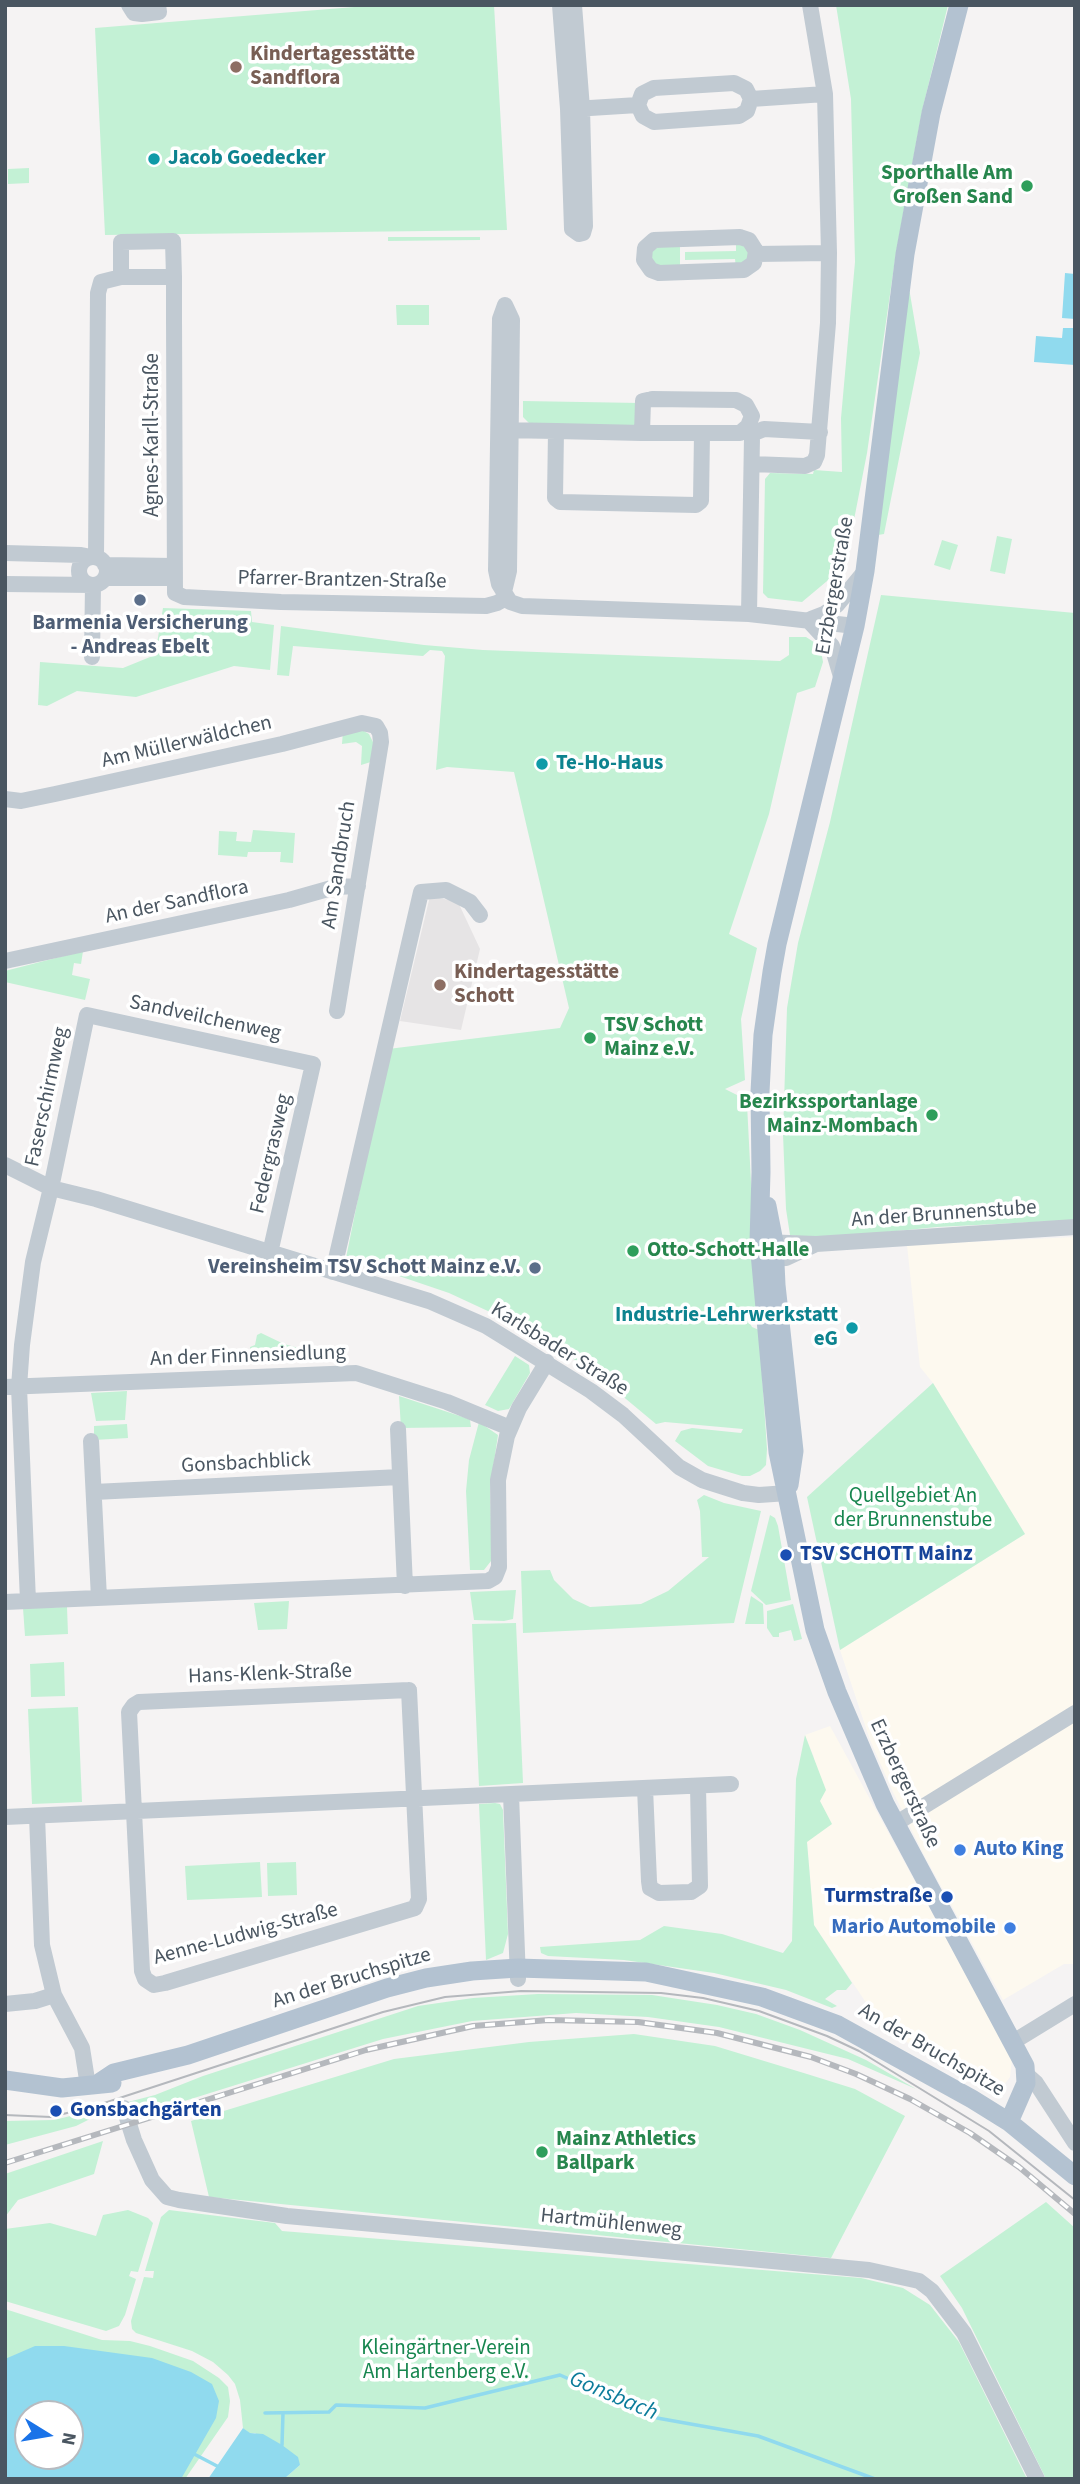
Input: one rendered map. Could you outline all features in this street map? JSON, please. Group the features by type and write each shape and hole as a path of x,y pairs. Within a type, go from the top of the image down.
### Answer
{"main road":[{"name":"Erzbergerstraße","path":"959,5 931,113 905,254 865,571 855,626 772,972 763,1035 760,1092 761,1172 767,1250 794,1451 788,1493 807,1598 824,1658 878,1790 1026,2066 1027,2076"},
{"name":"An der Bruchspitze","path":"5,2080 62,2088 117,2083 401,1995 518,1974 709,1984 762,1997 838,2025 1009,2122 1075,2176"},
{"path":"1009,2122 1027,2076"}],"street":[{"path":"129,5 134,13 142,14 159,12 158,5"},
{"path":"560,5 575,109 585,226 583,233 579,234 572,229 575,109 574,5"},
{"path":"752,464 811,465 817,459 828,323 830,253 825,93 810,5"},
{"path":"711,85 740,85 746,89 751,99 747,111 739,116 654,122 643,116 638,105 642,94 649,89 711,85"},
{"path":"751,99 825,93"},
{"path":"575,109 638,105"},
{"path":"740,237 752,243 756,254 752,265 744,270 682,272 656,272 648,267 643,256 647,245 660,239 740,237"},
{"name":"Agnes-Karll-Straße","path":"121,277 121,242 173,241 175,579"},
{"path":"756,254 830,253"},
{"path":"92,657 98,569 98,293 101,282 121,277 174,277"},
{"path":"505,430 500,319 505,304 512,320 505,430 496,569 505,595"},
{"path":"642,433 643,401 742,402 749,408 752,416 749,614"},
{"path":"505,430 740,433 764,429 820,432"},
{"path":"556,431 555,498 560,502 696,505 701,500 702,433"},
{"path":"5,553 81,555 98,569"},
{"path":"5,584 98,569"},
{"name":"Pfarrer-Brantzen-Straße","path":"98,569 175,579 184,597 281,602 486,606 497,603 505,595 510,602 522,606 749,614 855,626"},
{"path":"842,682 832,646 808,620 831,611 865,571"},
{"name":"Am Müllerwäldchen","path":"5,799 21,801 55,794 282,744 362,723 376,726"},
{"name":"Am Sandbruch","path":"337,1011 381,742 376,726"},
{"name":"An der Sandflora","path":"5,961 289,900 335,887 358,886"},
{"path":"333,1272 421,892 446,890 470,902 480,915"},
{"name":"Sandveilchenweg","path":"87,1015 313,1063"},
{"name":"Faserschirmweg","path":"28,1601 12,1387 33,1262 87,1015"},
{"name":"Federgrasweg","path":"270,1253 313,1063"},
{"name":"Karlsbader Straße","path":"5,1165 51,1188 429,1301 497,1332 547,1362 623,1415 679,1467 702,1480 743,1493 788,1493"},
{"name":"An der Brunnenstube","path":"767,1250 786,1258 816,1244 1075,1227"},
{"path":"5,1602 488,1581 495,1577 499,1567 498,1480 501,1461 510,1428 547,1362"},
{"name":"An der Finnensiedlung","path":"12,1387 356,1374 468,1410 510,1428"},
{"path":"398,1429 405,1586"},
{"path":"91,1441 99,1598"},
{"name":"Gonsbachblick","path":"94,1493 400,1477"},
{"name":"Hans-Klenk-Straße","path":"135,1811 129,1712 139,1702 408,1690 413,1799"},
{"path":"895,1824 1075,1713"},
{"path":"5,1817 731,1784"},
{"path":"645,1788 650,1888 659,1893 691,1892 700,1886 698,1786"},
{"path":"518,1974 519,1794"},
{"name":"Aenne-Ludwig-Straße","path":"135,1811 142,1971 145,1979 154,1985 268,1954 415,1908 418,1899 413,1799"},
{"path":"37,1816 42,1945 54,1995 82,2048 94,2085"},
{"path":"5,2004 28,2002 54,1995"},
{"path":"1013,2042 1075,2004"},
{"name":"Erzbergerstraße","path":"1027,2076 1036,2083 1075,2143"},
{"name":"Hartmühlenweg","path":"124,2108 134,2140 152,2179 167,2197 179,2200 287,2216 869,2270 919,2281 932,2291 964,2333 1037,2479"}],"shaded area":[{"name":"Kindertagesstätte Schott","path":"430,896 458,902 480,949 461,1030 400,1021"},
{"path":"1075,1237 1075,1964 1064,1964 1003,2000 892,1790 870,1740 840,1650 1025,1534 933,1383 920,1367 907,1245"},
{"path":"830,1726 1012,2059 1010,2077 1002,2088 996,2091 979,2088 875,2023 877,2019 814,1925 807,1841 820,1801 814,1757 805,1735"}],"green space":[{"path":"379,5 494,5 507,230 105,235 95,28"},
{"path":"836,5 948,5 922,111 896,253 867,453 845,566 802,602 768,598 763,593 765,479 770,473 813,474 814,470 842,472 841,418 855,262 851,99"},
{"path":"29,168 29,183 8,184 8,169"},
{"path":"388,237 480,237 480,240 388,241"},
{"path":"736,242 748,248 750,258 736,268 735,259 685,260 685,252 736,251"},
{"path":"680,244 680,269 652,264 652,248"},
{"path":"909,288 920,353 884,534 878,535"},
{"path":"396,305 429,305 429,325 397,325"},
{"path":"523,401 640,403 639,425 631,428 532,426 523,417"},
{"path":"997,536 1012,539 1005,574 990,571"},
{"path":"942,540 958,545 950,570 934,565"},
{"path":"881,595 1075,613 1075,1220 937,1227 817,1239 790,1235 786,1209 783,1134 787,1008 798,943 830,822"},
{"path":"163,608 251,611 252,622 274,625 270,670 234,666 136,697 77,691 47,706 38,705 40,662 123,668 155,655"},
{"name":"TSV Schott Mainz e.V.","path":"281,626 483,650 780,661 789,655 789,637 806,637 820,646 823,662 815,687 797,693 769,814 729,934 757,948 741,1019 745,1080 725,1089 743,1098 747,1104 758,1319 748,1320 752,1327 759,1330 767,1449 766,1465 760,1471 750,1476 742,1476 708,1466 675,1441 681,1431 692,1428 741,1433 743,1429 665,1422 656,1424 590,1369 518,1325 449,1293 346,1258 388,1049 560,1028 569,1008 514,772 447,767 436,770 445,656 442,651 430,650 423,656 293,646 289,676 277,675"},
{"path":"362,730 369,734 374,744 374,761 361,765 362,746 356,742 342,744 343,731"},
{"path":"253,830 295,833 293,863 280,862 281,852 248,852 247,857 218,855 219,831 237,832 236,841 251,842"},
{"path":"83,951 81,964 74,963 72,975 90,979 85,1000 5,982 5,971"},
{"path":"261,1333 284,1344 306,1350 307,1358 251,1358 250,1347 255,1345 257,1335"},
{"path":"515,1356 529,1365 530,1373 509,1409 498,1411 485,1405"},
{"name":"Quellgebiet An der Brunnenstube","path":"933,1383 1025,1534 840,1650 807,1497"},
{"path":"127,1391 125,1420 96,1421 91,1393"},
{"path":"399,1396 466,1418 470,1420 471,1427 401,1428"},
{"path":"479,1422 498,1435 490,1489 492,1555 484,1570 470,1570 466,1491 469,1460"},
{"path":"127,1424 128,1438 94,1440 94,1426"},
{"path":"704,1495 724,1503 761,1511 734,1623 523,1633 521,1571 550,1570 554,1580 573,1599 590,1607 641,1604 668,1591 709,1557 702,1557 697,1500"},
{"path":"770,1515 775,1518 778,1526 791,1600 766,1605 751,1591"},
{"path":"516,1590 513,1619 474,1620 470,1592"},
{"path":"751,1596 763,1604 764,1624 745,1624"},
{"path":"289,1601 287,1629 258,1630 254,1603"},
{"path":"793,1604 802,1639 794,1641 791,1630 779,1633 779,1637 773,1637 767,1628 767,1611"},
{"path":"67,1607 68,1634 25,1636 23,1608"},
{"path":"516,1623 523,1783 479,1786 472,1624"},
{"path":"64,1662 65,1696 31,1697 30,1664"},
{"path":"78,1707 82,1802 32,1804 28,1709"},
{"path":"805,1735 826,1790 820,1801 832,1824 807,1842 814,1925 852,1983 846,1990 837,1990 825,1999 837,2006 832,2008 786,1990 714,1973 624,1960 548,1956 541,1953 540,1947 640,1940 664,1926 722,1934 783,1953 792,1941 796,1779"},
{"path":"479,1804 500,1804 503,1810 508,1934 503,1953 486,1960"},
{"path":"260,1862 262,1897 187,1900 185,1866"},
{"path":"296,1862 297,1895 268,1896 267,1863"},
{"path":"538,1994 652,1995 756,2014 800,2030 866,2060 916,2089 848,2059 719,2027 648,2017 576,2013 472,2021 383,2039 130,2118 128,2110 136,2106 135,2102 124,2103 155,2095 203,2076 418,2006 473,1998"},
{"name":"Mainz Athletics Ballpark","path":"634,2034 715,2046 855,2089 905,2116 831,2258 209,2197 191,2121 394,2059 529,2042"},
{"path":"95,2110 92,2118 76,2126 5,2145 5,2121 54,2120"},
{"path":"103,2141 94,2174 18,2200 5,2217 5,2174"},
{"path":"1046,2202 1075,2228 1075,2479 1046,2479 962,2308 940,2276"},
{"path":"128,2210 148,2218 153,2223 138,2272 131,2271 129,2276 136,2279 119,2326 106,2331 5,2301 5,2229 50,2223 96,2236 103,2215"},
{"name":"Kleingärtner-Verein Am Hartenberg e.V.","path":"169,2210 275,2223 282,2231 861,2278 903,2288 930,2305 959,2342 1027,2479 284,2479 300,2465 255,2433 249,2433 243,2428 240,2400 235,2384 228,2375 213,2362 192,2351 136,2333 132,2329 131,2321 144,2277 153,2278 154,2271 145,2271 161,2217"},
{"path":"5,2309 102,2340 130,2341 150,2346 193,2361 219,2378 228,2387 228,2417 185,2479 5,2479"}],"water":[{"path":"1065,273 1075,274 1075,319 1062,318"},
{"path":"1063,328 1075,328 1075,365 1034,362 1036,336 1062,338"},
{"path":"35,2346 64,2346 152,2358 191,2372 212,2384 219,2401 216,2418 181,2479 5,2479 5,2359"},
{"path":"243,2428 250,2433 263,2434 282,2445 298,2457 300,2465 284,2479 208,2479"}],"waterway":[{"name":"Gonsbach","path":"265,2413 329,2412 336,2405 425,2408 560,2375 657,2418 758,2436 875,2479"},
{"path":"282,2445 283,2413"},
{"path":"194,2454 217,2466"}],"tram line":[{"path":"5,2115 51,2117 95,2106 383,2012 445,1997 521,1991 661,1993 703,1998 759,2011 859,2051 989,2131 1075,2200"}],"railway":[{"path":"5,2163 366,2050 473,2026 549,2020 638,2022 717,2033 811,2057 856,2074 910,2099 970,2133 1019,2167 1075,2214"}],"place":[{"name":"Kindertagesstätte Sandflora","path":"236,67"},
{"name":"Jacob Goedecker","path":"154,159"},
{"name":"Sporthalle Am Großen Sand","path":"1027,186"},
{"name":"Barmenia Versicherung - Andreas Ebelt","path":"140,600"},
{"name":"Te-Ho-Haus","path":"542,764"},
{"name":"Kindertagesstätte Schott","path":"440,985"},
{"name":"TSV Schott Mainz e.V.","path":"590,1038"},
{"name":"Bezirkssportanlage Mainz-Mombach","path":"932,1115"},
{"name":"Otto-Schott-Halle","path":"633,1251"},
{"name":"Vereinsheim TSV Schott Mainz e.V.","path":"535,1268"},
{"name":"Industrie-Lehrwerkstatt eG","path":"852,1328"},
{"name":"TSV SCHOTT Mainz","path":"786,1555"},
{"name":"Auto King","path":"960,1850"},
{"name":"Turmstraße","path":"947,1897"},
{"name":"Mario Automobile","path":"1010,1928"},
{"name":"Gonsbachgärten","path":"56,2111"},
{"name":"Mainz Athletics Ballpark","path":"542,2152"}]}
